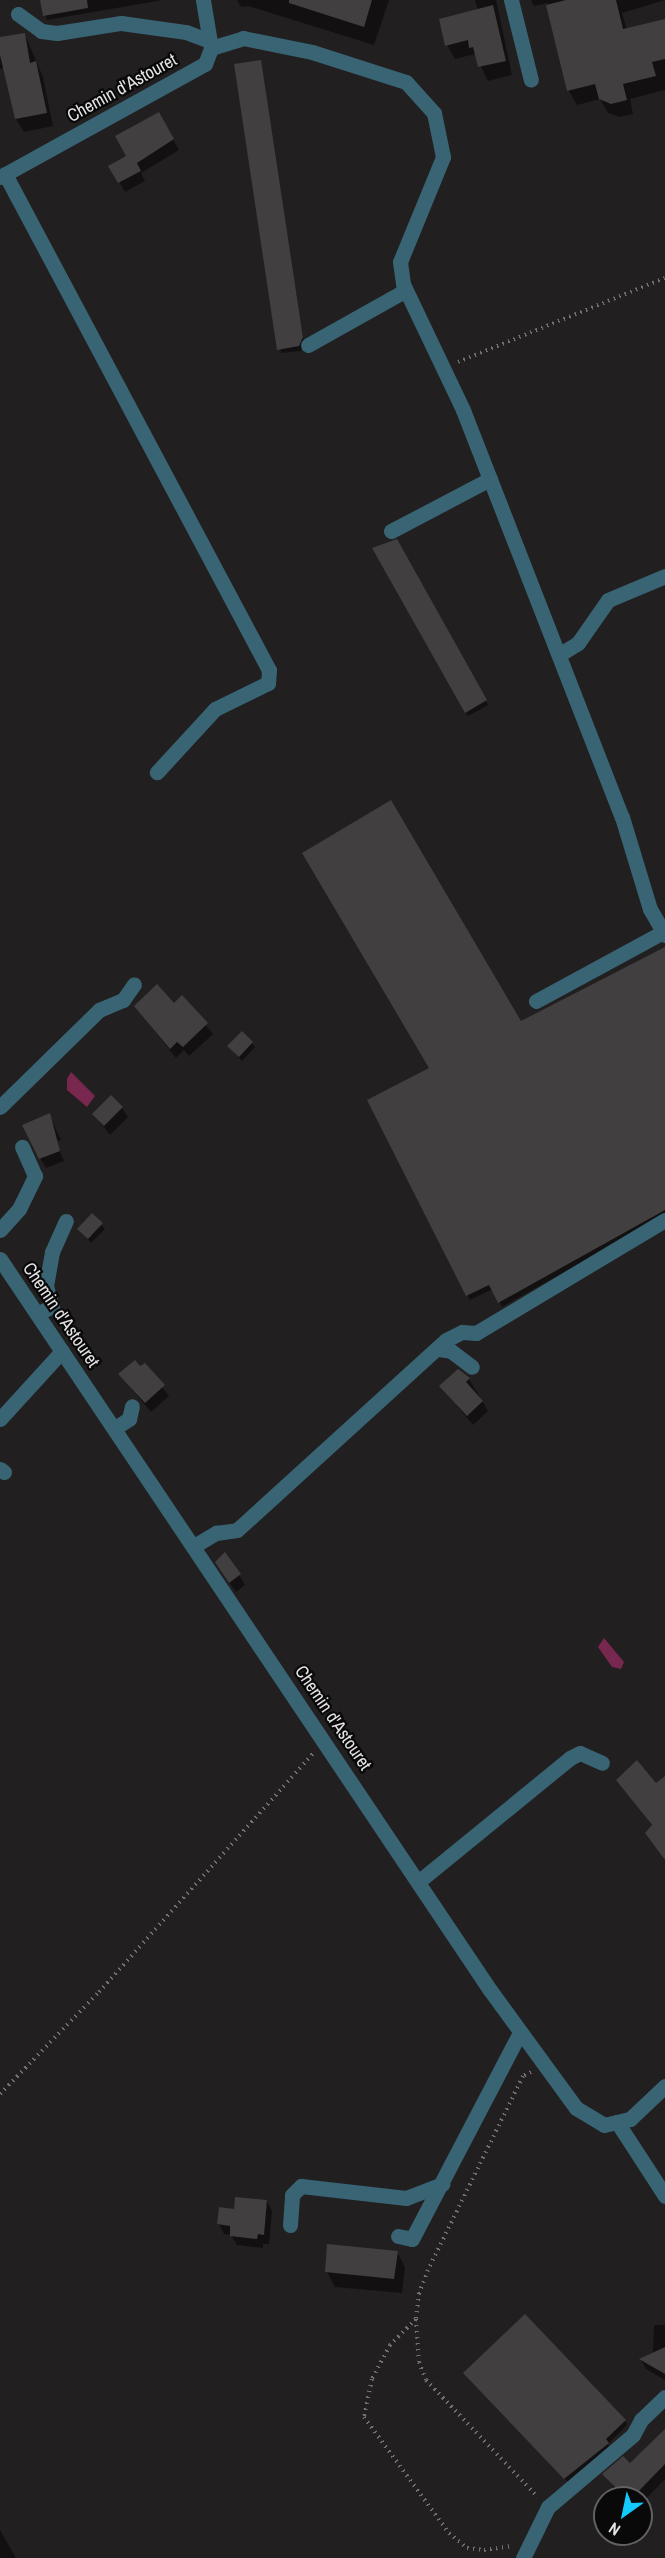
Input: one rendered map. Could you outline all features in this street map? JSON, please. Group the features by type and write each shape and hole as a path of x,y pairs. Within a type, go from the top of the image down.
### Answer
{"street":[{"path":"203,0 210,45"},
{"path":"511,0 531,80"},
{"path":"18,14 41,31 57,33 121,23 186,33 210,45 243,38 312,52 406,82 434,113 443,157 400,262 406,290 444,369 490,479 622,817 651,909 664,934 536,1001"},
{"name":"Chemin d'Astouret","path":"2,176 205,64 210,45"},
{"path":"2,176 269,670 268,683 215,709 157,772"},
{"path":"308,345 406,290"},
{"path":"391,531 490,479"},
{"path":"560,654 578,643 608,600 665,576"},
{"path":"0,1107 99,1010 123,999 134,984"},
{"path":"0,1230 19,1209 35,1176 22,1147"},
{"path":"194,1546 216,1533 237,1530 439,1349 462,1332 477,1334 665,1220"},
{"path":"37,1314 51,1306 46,1286 50,1263 66,1221"},
{"name":"Chemin d'Astouret","path":"0,1259 520,2032 576,2108 604,2125 616,2122"},
{"path":"439,1349 451,1351 472,1367"},
{"path":"0,1419 62,1351"},
{"path":"115,1428 129,1419 132,1406"},
{"path":"418,1882 570,1758 580,1753 602,1762"},
{"path":"398,2236 412,2239 520,2032"},
{"path":"665,2086 630,2119 616,2122 665,2196"},
{"path":"290,2225 292,2195 302,2186 406,2198 442,2184"},
{"path":"523,2558 548,2507 633,2435 641,2420 665,2397"}],"path":[{"path":"444,369 665,278"},
{"path":"0,2094 99,1992 324,1740"},
{"path":"545,2066 523,2076 428,2270 419,2293 416,2319 419,2362 426,2380 548,2507"},
{"path":"416,2319 390,2344 372,2379 364,2417 449,2533 467,2548 504,2549 532,2539"}],"shaded area":[{"path":"71,1072 95,1096 87,1107 67,1090 67,1079"},
{"path":"604,1638 624,1662 621,1669 612,1667 598,1647"}],"building":[{"path":"40,0 87,0 88,8 43,16"},
{"path":"289,0 372,0 364,27 289,3"},
{"path":"566,0 616,0 623,29 665,19 665,59 652,62 656,76 623,84 627,100 611,104 599,99 595,84 567,91 546,5"},
{"path":"493,5 506,61 478,67 473,47 469,48 468,40 445,46 439,19"},
{"path":"25,33 30,63 36,61 47,113 15,119 0,55 0,37"},
{"path":"261,60 303,337 299,346 277,350 234,64"},
{"path":"159,112 174,139 137,163 141,171 118,183 108,166 126,156 115,136"},
{"path":"397,539 487,700 465,713 372,548"},
{"path":"391,800 521,1021 665,947 665,1210 498,1303 489,1285 466,1296 367,1100 429,1068 302,853"},
{"path":"157,984 174,1003 182,995 208,1023 183,1047 177,1042 170,1049 134,1006"},
{"path":"242,1031 253,1042 239,1057 227,1046"},
{"path":"111,1095 123,1107 104,1126 92,1114"},
{"path":"50,1113 60,1151 39,1159 22,1125"},
{"path":"92,1213 103,1223 88,1239 77,1229"},
{"path":"135,1360 140,1366 145,1363 165,1385 145,1403 118,1374"},
{"path":"458,1369 470,1378 466,1382 483,1401 467,1416 439,1386"},
{"path":"225,1552 241,1574 229,1583 215,1562"},
{"path":"637,1760 656,1783 665,1776 665,1860 645,1833 652,1825 616,1780"},
{"path":"235,2197 267,2200 264,2235 258,2234 257,2239 230,2236 230,2226 217,2224 219,2207 234,2209"},
{"path":"327,2244 398,2251 394,2279 325,2272"},
{"path":"525,2314 626,2420 606,2439 609,2443 564,2479 463,2373"},
{"path":"665,2347 665,2374 639,2359"},
{"path":"665,2429 665,2464 644,2486 614,2486 602,2474 623,2456 630,2463"}]}
